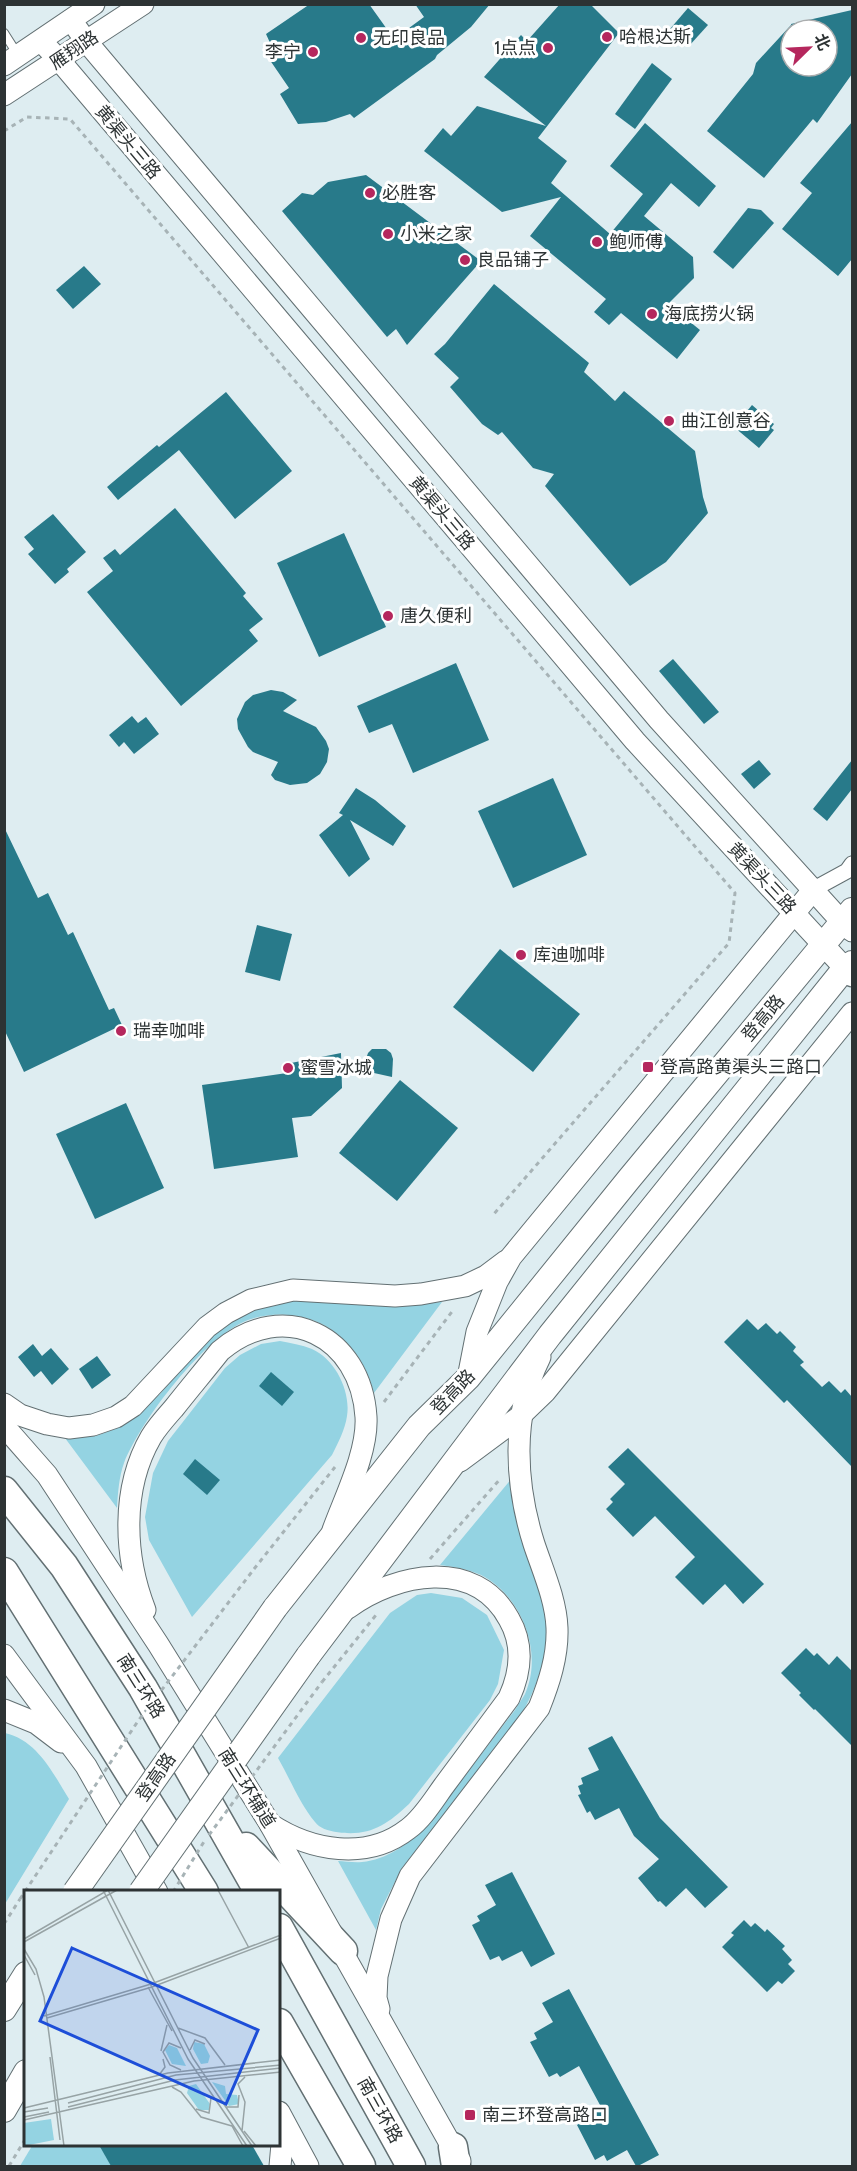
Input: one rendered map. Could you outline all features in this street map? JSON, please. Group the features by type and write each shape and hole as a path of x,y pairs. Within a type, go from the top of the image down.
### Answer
{"highway":[{"name":"南三环路","path":"4,1491 64,1566 143,1688 258,1890"},
{"path":"4,1572 203,1890"},
{"path":"216,1814 343,1951"},
{"name":"南三环路","path":"280,1930 411,2166"},
{"path":"280,2025 362,2166"}],"main road":[{"name":"雁翔路","path":"12,60 94,4"},
{"name":"雁翔路","path":"4,95 143,4"},
{"name":"黄渠头三路","path":"71,20 86,41 659,720 814,890 849,921"},
{"name":"黄渠头三路","path":"41,41 60,60 635,741 823,945 850,969"},
{"path":"468,1378 477,1332 497,1282 511,1257 814,890"},
{"name":"登高路","path":"76,1890 275,1608 420,1426 468,1378 823,945 849,921"},
{"name":"登高路","path":"142,1890 308,1656 550,1335 850,969"},
{"path":"451,1469 522,1415 570,1364 852,1013"},
{"path":"4,1404 20,1415 47,1424 69,1428 93,1425 116,1417 133,1406 207,1327 226,1313 251,1300 293,1290 395,1296 421,1294 465,1286 486,1276 511,1257"},
{"path":"158,1644 138,1591 129,1541 132,1490 139,1464 151,1436 220,1351 233,1340 268,1328 286,1326 306,1330 325,1337 341,1352 354,1370 364,1408 365,1436 360,1460 330,1540"},
{"path":"382,2021 376,1998 377,1976 391,1919 399,1898 425,1854 539,1708 549,1683 556,1653 557,1628 553,1605 524,1510 519,1459 522,1415 532,1371 550,1335"},
{"name":"南三环辅道","path":"4,1426 47,1475 158,1644 270,1824 382,2021 457,2160"},
{"path":"270,1824 287,1836 330,1848 368,1847 399,1836 419,1818 509,1698 515,1686 520,1658 514,1626 495,1598 469,1582 443,1577 407,1579 366,1595 343,1612"},
{"path":"4,1655 86,1766 156,1890"},
{"path":"4,1710 36,1723 86,1766"},
{"path":"184,1857 193,1890"},
{"path":"4,1989 24,1969"},
{"path":"4,2009 24,1977"},
{"path":"4,2110 24,2076"},
{"path":"280,2114 308,2166"},
{"path":"280,2135 282,2144 280,2166"}],"street":[{"path":"814,890 847,871 852,864"}],"lane":[{"path":"4,33 12,60"}],"path":[{"path":"4,131 27,117 70,119 735,893 729,943 493,1215"},
{"path":"26,1890 138,1721 254,1569"},
{"path":"173,1890 206,1840 322,1682"},
{"path":"4,1924 24,1893"},
{"path":"9,2166 24,2141"}],"shaded area":[{"path":"297,1299 389,1305 442,1302 374,1393 367,1372 356,1354 342,1338 324,1325 306,1318 277,1314 257,1317 231,1329 194,1361 176,1381 144,1425 124,1463 117,1508 65,1438 96,1436 132,1419 160,1394 215,1331 251,1308"},
{"path":"280,1341 312,1349 328,1360 344,1386 348,1406 345,1426 332,1455 192,1617 149,1540 145,1517 153,1473 168,1441 225,1368 240,1355 261,1344"},
{"path":"513,1477 547,1616 546,1643 541,1669 532,1694 519,1718 402,1868 381,1909 376,1930 338,1861 371,1861 388,1855 425,1828 515,1710 525,1694 530,1678 532,1660 530,1643 518,1610 507,1596 481,1575 440,1565"},
{"path":"431,1593 462,1598 487,1615 504,1650 498,1684 490,1700 401,1812 376,1828 358,1833 333,1832 324,1829 317,1824 305,1807 278,1758 390,1613 417,1595"},
{"path":"5,1733 16,1737 35,1750 69,1799 5,1904"},
{"path":"31,2147 106,2147 116,2166 20,2166"}],"building":[{"path":"310,4 369,4 394,39 424,17 415,4 490,4 471,27 435,59 354,118 350,114 326,122 298,124 280,94 289,88 263,50 271,45 266,34"},
{"path":"560,4 590,4 619,33 538,138 567,161 551,183 610,234 643,194 610,166 645,123 716,186 699,207 671,183 644,216 693,257 694,278 668,304 700,330 677,359 621,313 609,325 594,312 606,299 530,236 561,197 502,212 424,151 443,128 451,136 477,106 546,126 484,77 521,35 527,41"},
{"path":"688,8 708,25 689,46 670,29"},
{"path":"852,10 852,74 817,123 813,119 764,178 707,131 753,74 756,63 779,38 779,78 839,78 839,18 817,18"},
{"path":"652,63 672,79 635,129 615,114"},
{"path":"852,122 852,259 838,276 782,229 812,193 800,183"},
{"path":"366,175 481,261 407,345 396,329 387,337 282,211 302,193 313,195 328,182"},
{"path":"748,208 761,210 774,223 733,269 713,252"},
{"path":"84,266 101,284 73,309 56,290"},
{"path":"494,284 589,363 584,372 615,401 624,391 695,451 708,513 666,562 630,586 545,486 554,474 533,468 502,432 498,435 482,424 450,387 459,378 434,354 445,344"},
{"path":"226,392 292,471 235,519 179,450 118,500 107,487"},
{"path":"752,405 774,424 771,428 774,430 759,448 734,427"},
{"path":"175,508 246,593 243,596 263,619 249,630 258,641 181,706 87,592 113,571 103,558 115,549 120,555"},
{"path":"53,514 86,552 67,569 69,572 55,584 28,554 34,549 24,537"},
{"path":"344,533 386,627 319,657 277,563"},
{"path":"673,659 719,712 704,724 659,671"},
{"path":"456,663 489,740 413,773 392,724 369,733 357,706"},
{"path":"271,690 283,692 297,700 283,711 316,727 326,741 329,749 327,762 320,774 307,783 290,785 275,780 271,775 278,762 253,752 238,729 237,719 245,702 253,695"},
{"path":"132,716 138,723 146,717 159,734 134,754 124,742 119,747 109,735"},
{"path":"759,760 771,774 754,789 741,774"},
{"path":"852,760 852,789 827,821 813,809"},
{"path":"553,778 587,855 513,888 478,811"},
{"path":"356,788 375,800 406,826 393,846 350,820 370,859 349,877 319,835 343,815 339,813"},
{"path":"4,827 38,898 48,893 68,935 73,932 109,1010 114,1008 122,1025 24,1072 4,1029"},
{"path":"257,925 292,934 280,981 245,972"},
{"path":"500,949 580,1014 533,1072 453,1007"},
{"path":"372,1049 386,1049 391,1053 392,1077 374,1073 368,1068 365,1062"},
{"path":"341,1053 342,1088 311,1116 292,1118 298,1157 214,1169 202,1085 287,1073 286,1064"},
{"path":"400,1080 458,1128 397,1201 339,1153"},
{"path":"126,1103 164,1188 95,1219 56,1134"},
{"path":"747,1319 758,1330 766,1323 777,1334 780,1331 796,1347 793,1351 804,1362 800,1365 822,1387 829,1381 841,1393 845,1389 852,1397 852,1467 787,1400 784,1403 724,1342"},
{"path":"33,1344 42,1356 51,1348 69,1369 52,1385 41,1371 34,1377 18,1357"},
{"path":"97,1356 111,1375 92,1389 79,1369"},
{"path":"271,1372 294,1392 282,1406 259,1386"},
{"path":"628,1448 764,1584 743,1604 725,1584 703,1605 675,1577 695,1557 655,1516 633,1537 606,1509 613,1502 610,1499 625,1484 608,1467"},
{"path":"195,1459 220,1480 207,1495 183,1474"},
{"path":"806,1648 814,1656 817,1653 829,1665 837,1656 852,1671 852,1746 799,1695 801,1693 781,1673"},
{"path":"612,1736 660,1818 728,1887 705,1908 686,1888 666,1907 660,1901 658,1902 638,1878 659,1859 634,1836 619,1808 595,1820 590,1811 587,1813 578,1795 581,1794 578,1786 583,1784 581,1778 599,1770 588,1748"},
{"path":"512,1872 555,1954 531,1967 522,1951 502,1961 499,1956 490,1960 472,1925 480,1921 477,1916 496,1905 485,1885"},
{"path":"744,1920 751,1927 755,1923 765,1932 767,1929 785,1946 782,1949 792,1960 788,1964 795,1971 782,1984 778,1981 767,1992 722,1947 734,1935 731,1933"},
{"path":"569,1989 659,2155 638,2166 627,2150 607,2161 604,2155 595,2160 577,2125 584,2121 581,2115 600,2105 579,2066 560,2077 557,2073 549,2077 530,2042 537,2039 534,2033 553,2022 542,2003"},
{"path":"100,2147 253,2147 264,2166 111,2166"}],"place":[{"name":"哈根达斯","path":"607,37"},
{"name":"无印良品","path":"361,38"},
{"name":"1点点","path":"548,48"},
{"name":"李宁","path":"313,52"},
{"name":"必胜客","path":"370,193"},
{"name":"小米之家","path":"388,234"},
{"name":"鲍师傅","path":"597,242"},
{"name":"良品铺子","path":"465,260"},
{"name":"海底捞火锅","path":"652,314"},
{"name":"曲江创意谷","path":"669,421"},
{"name":"唐久便利","path":"388,616"},
{"name":"库迪咖啡","path":"521,955"},
{"name":"瑞幸咖啡","path":"121,1031"},
{"name":"登高路黄渠头三路口","path":"648,1067"},
{"name":"蜜雪冰城","path":"288,1068"},
{"name":"南三环登高路口","path":"470,2115"}]}
